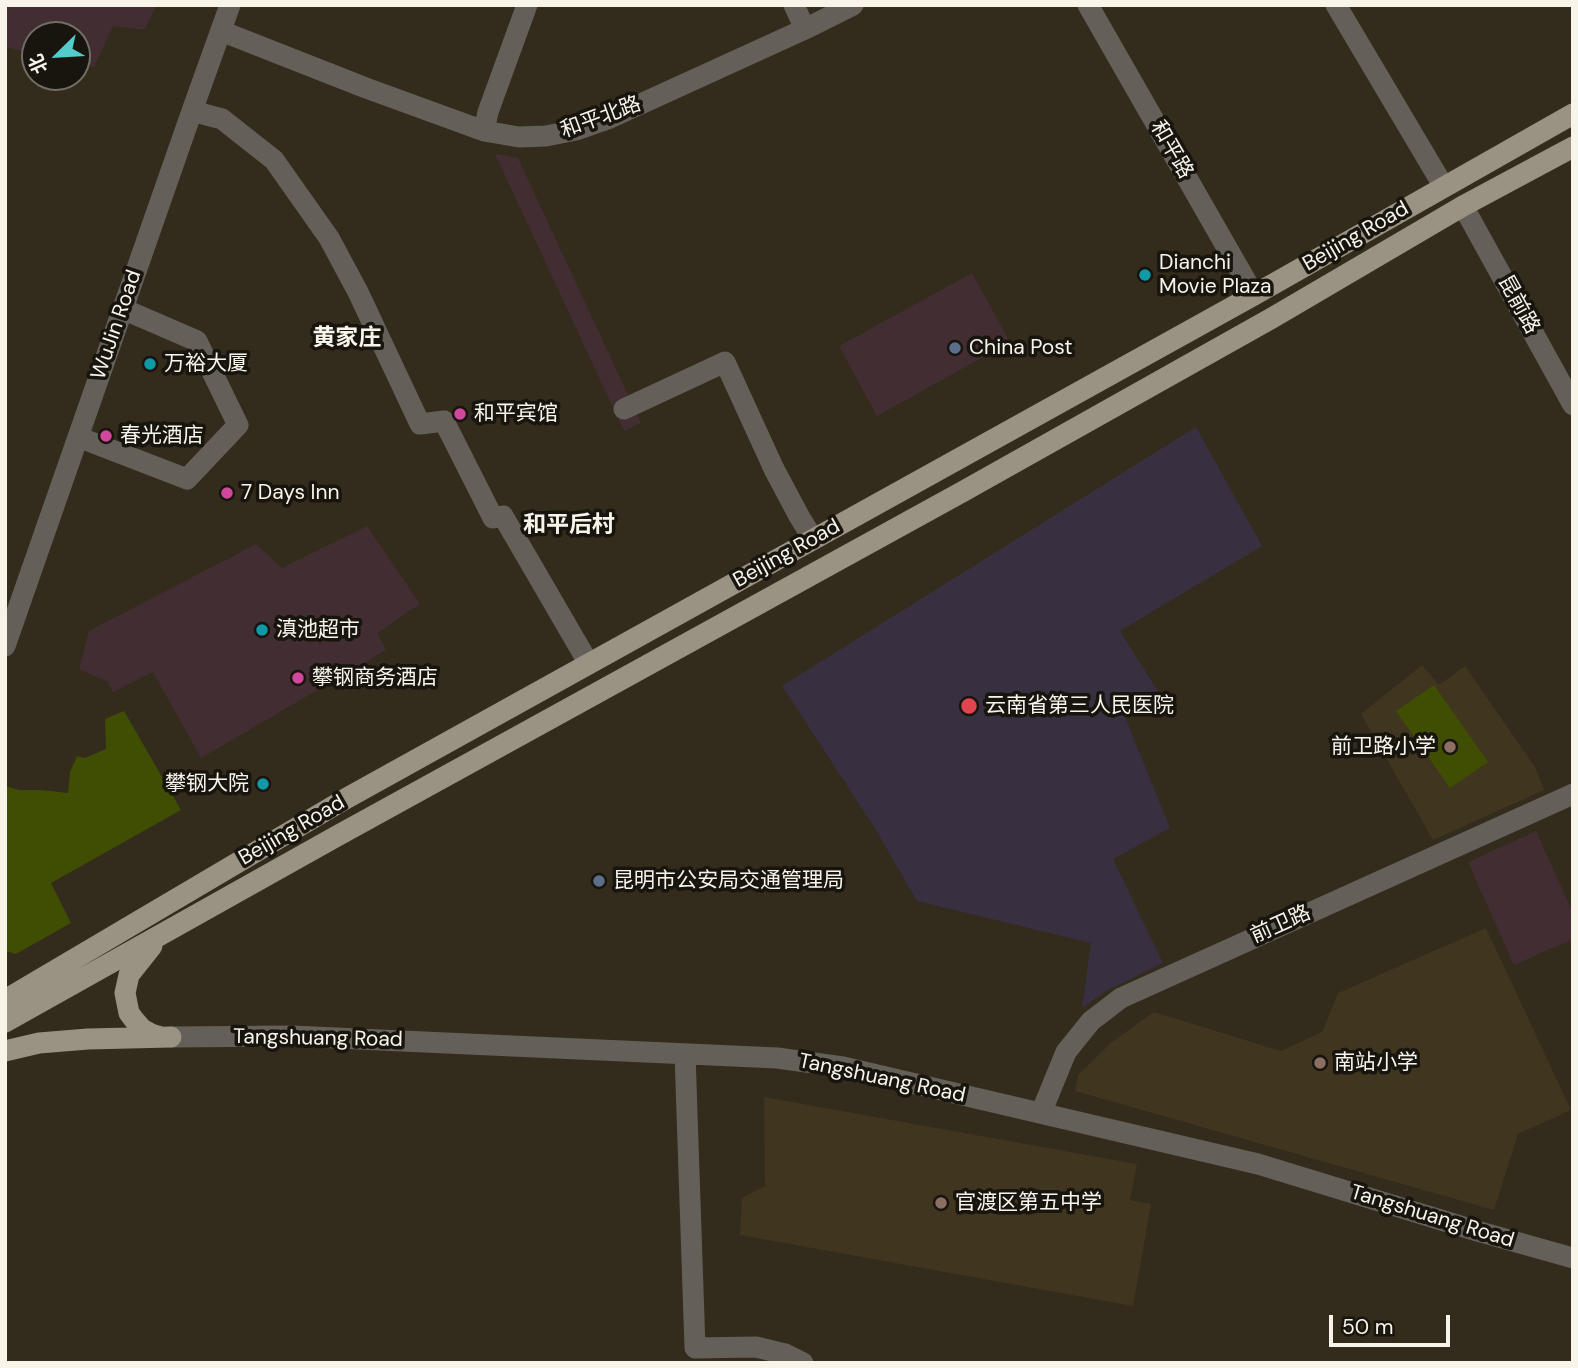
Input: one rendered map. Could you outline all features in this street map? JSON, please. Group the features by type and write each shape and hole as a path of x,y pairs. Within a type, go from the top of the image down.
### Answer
{"main road":[{"name":"Beijing Road","path":"5,1000 358,792 1254,295 1573,114"},
{"name":"Beijing Road","path":"5,1022 349,829 973,486 1272,318 1463,206 1573,147"},
{"path":"166,933 134,967 129,975 125,993 129,1013 142,1028 161,1037 171,1037"},
{"path":"5,1051 39,1043 171,1037"}],"street":[{"name":"WuJin Road","path":"5,646 230,5"},
{"path":"484,131 488,112 527,5"},
{"path":"794,5 805,29"},
{"name":"和平北路","path":"221,31 484,131 519,137 546,136 576,130 610,118 853,5"},
{"name":"和平路","path":"1088,5 1254,295"},
{"path":"1336,5 1444,187"},
{"path":"191,111 222,119 274,160 329,238 358,292 420,424 444,421 493,518 503,516 589,664"},
{"name":"昆前路","path":"1463,206 1573,405"},
{"path":"78,437 187,479 238,425 197,341 123,309"},
{"path":"624,409 724,362 774,469 813,539"},
{"name":"前卫路","path":"1041,1113 1066,1052 1091,1021 1121,998 1573,794"},
{"name":"Tangshuang Road","path":"171,1037 292,1036 777,1058 843,1067 1258,1164 1573,1258"},
{"path":"685,1054 695,1348 756,1348 785,1354 803,1363"}],"shaded area":[{"path":"5,5 157,5 144,30 113,26 94,67 91,66 91,21 21,21 21,51 8,48 5,43"},
{"path":"495,154 518,158 641,423 624,431"},
{"path":"972,273 1010,342 877,416 839,346"},
{"name":"云南省第三人民医院","path":"1196,427 1262,546 1120,631 1161,696 1125,717 1170,828 1113,859 1163,963 1106,991 1082,1008 1091,943 917,901 876,830 782,686"},
{"path":"367,526 420,604 377,633 386,650 201,758 153,672 113,692 108,682 79,669 89,631 256,544 282,568"},
{"name":"前卫路小学","path":"1422,665 1439,685 1465,666 1535,767 1544,790 1433,840 1361,714"},
{"path":"1536,831 1573,913 1573,939 1514,965 1468,862"},
{"name":"南站小学","path":"1486,928 1571,1110 1518,1134 1494,1210 1075,1091 1078,1075 1113,1041 1154,1012 1281,1051 1322,1032 1338,993"},
{"name":"官渡区第五中学","path":"764,1097 1137,1164 1130,1200 1151,1204 1133,1306 740,1235 742,1198 765,1186"}],"green space":[{"path":"1434,685 1488,762 1450,788 1396,711"},
{"path":"124,711 181,810 51,883 71,923 16,954 5,951 5,786 19,790 68,793 70,772 77,756 85,758 106,749 105,719"}],"place":[{"name":"Dianchi Movie Plaza","path":"1145,275"},
{"name":"China Post","path":"955,348"},
{"name":"万裕大厦","path":"150,364"},
{"name":"和平宾馆","path":"460,414"},
{"name":"春光酒店","path":"106,436"},
{"name":"7 Days Inn","path":"227,493"},
{"name":"滇池超市","path":"262,630"},
{"name":"攀钢商务酒店","path":"298,678"},
{"name":"云南省第三人民医院","path":"969,706"},
{"name":"前卫路小学","path":"1450,747"},
{"name":"攀钢大院","path":"263,784"},
{"name":"昆明市公安局交通管理局","path":"599,881"},
{"name":"南站小学","path":"1320,1063"},
{"name":"官渡区第五中学","path":"941,1203"}],"district":[{"name":"黄家庄","path":"347,339"},
{"name":"和平后村","path":"569,526"}]}
